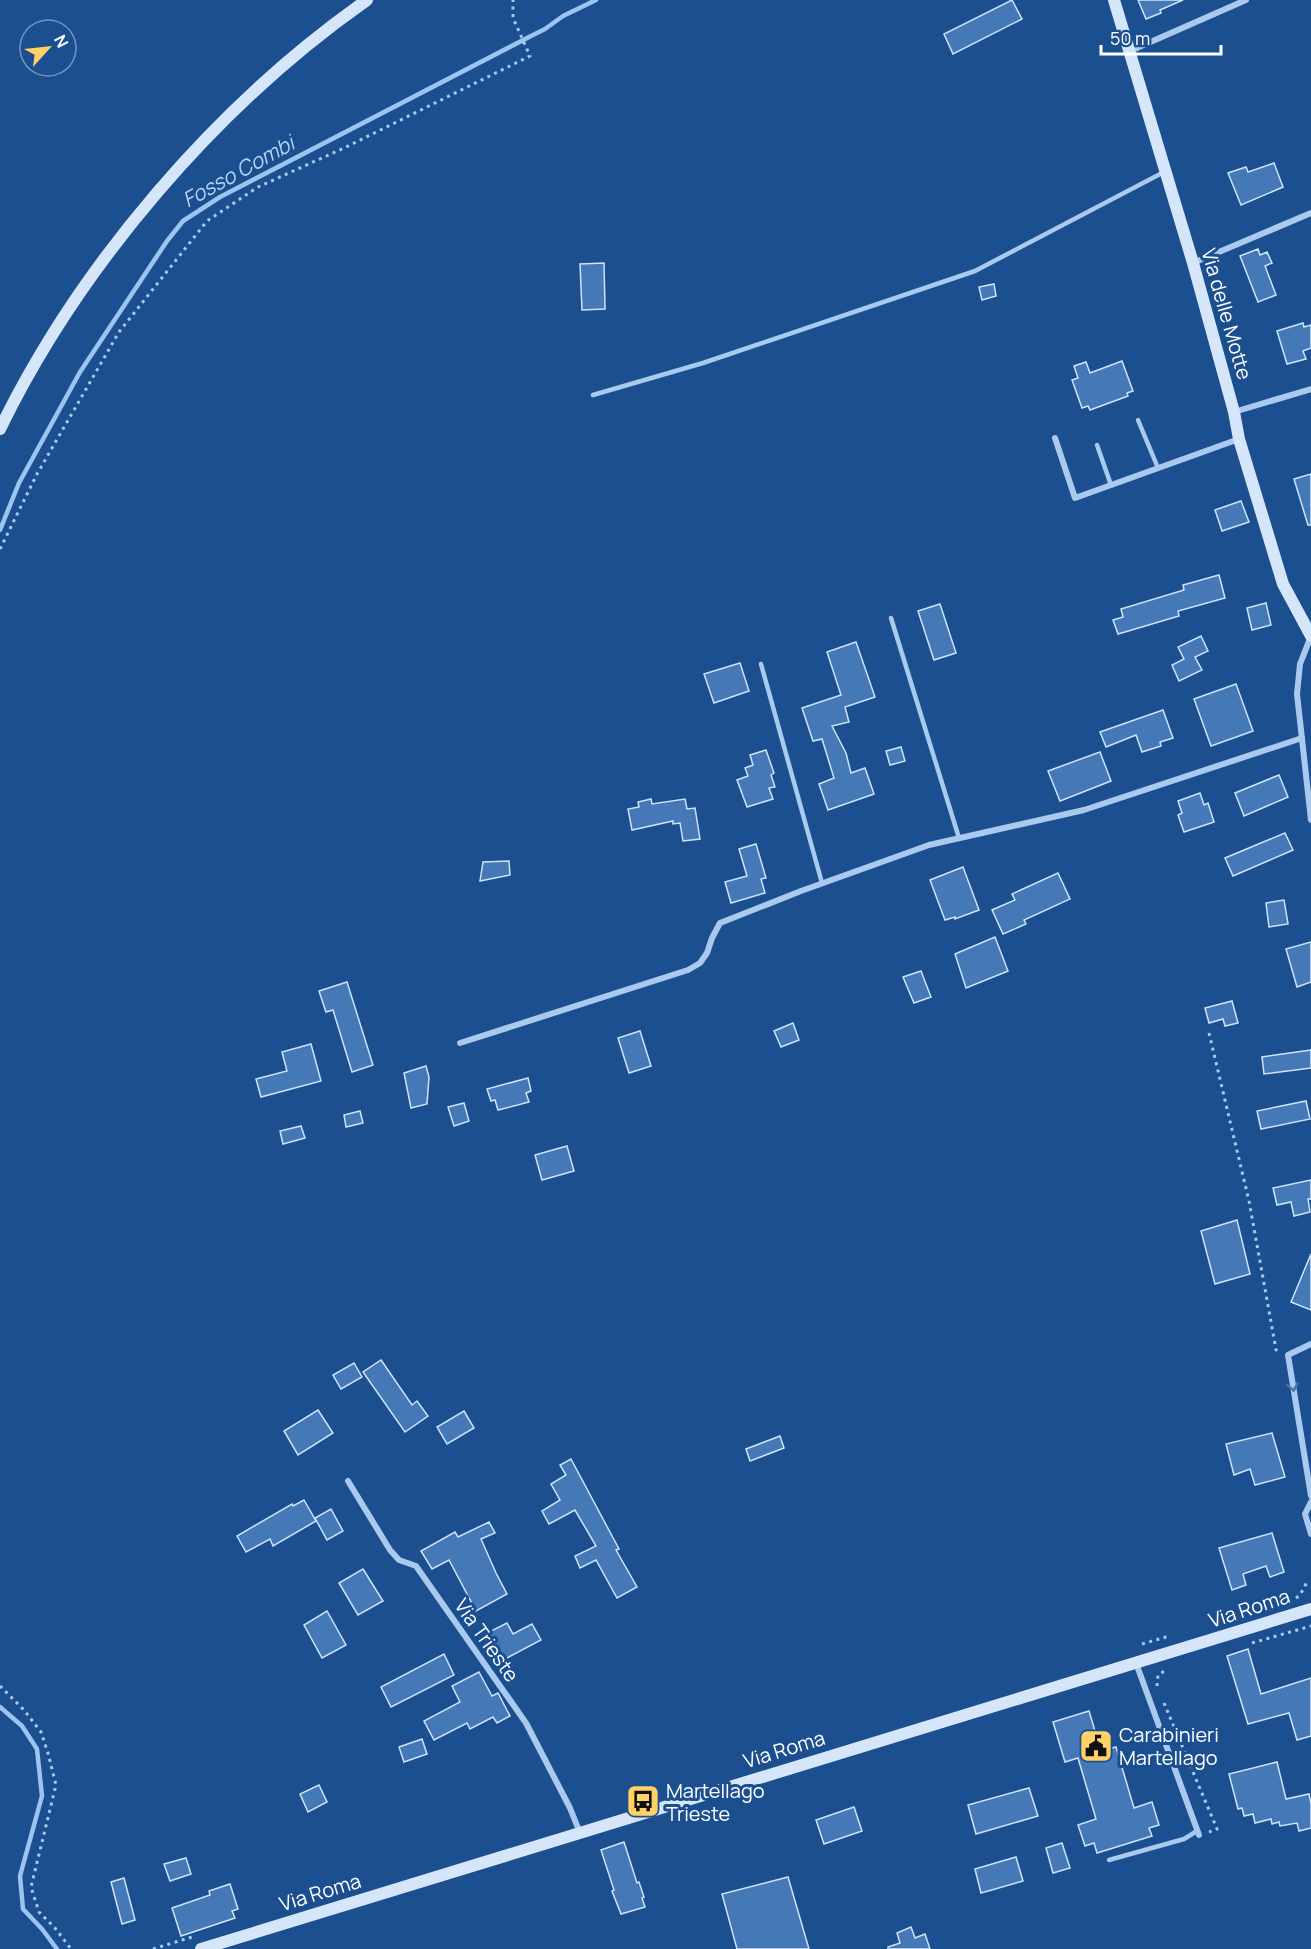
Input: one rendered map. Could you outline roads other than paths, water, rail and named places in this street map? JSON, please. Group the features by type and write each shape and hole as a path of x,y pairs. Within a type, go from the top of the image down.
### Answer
{"main road":[{"path":"0,429 22,383 80,292 138,216 195,150 270,77 330,26 367,0"},
{"name":"Via delle Motte","path":"1114,0 1193,263 1234,412 1239,439 1283,584 1311,636"},
{"name":"Via Roma","path":"201,1949 1311,1609"}],"street":[{"path":"1130,51 1246,0"},
{"path":"1193,263 1311,213"},
{"path":"1234,412 1311,389"},
{"path":"1055,438 1075,498 1239,439"},
{"name":"Via delle Motte","path":"1311,636 1300,664 1297,694 1311,820"},
{"path":"460,1043 688,970 700,963 708,953 712,938 720,923 822,883 929,845 1084,810 1302,738"},
{"path":"1311,1344 1288,1355 1311,1496"},
{"name":"Via Trieste","path":"348,1481 390,1550 399,1560 416,1566 526,1723 570,1808 580,1833"},
{"path":"1311,1502 1305,1514 1311,1534"},
{"path":"1136,1663 1198,1833"}],"lane":[{"path":"593,395 703,363 975,271 1165,172"},
{"path":"1138,420 1158,468"},
{"path":"1097,445 1111,485"},
{"path":"891,618 959,838"},
{"path":"761,664 822,883"},
{"path":"1109,1860 1198,1833"}],"waterway":[{"name":"Fosso Combi","path":"0,530 19,483 80,372 167,241 183,221 220,197 545,29 563,16 596,0"},
{"path":"0,1707 22,1726 37,1749 42,1796 20,1876 23,1909 57,1949"}],"place":[{"name":"Carabinieri Martellago","path":"1096,1746"},
{"name":"Martellago Trieste","path":"643,1801"}]}
